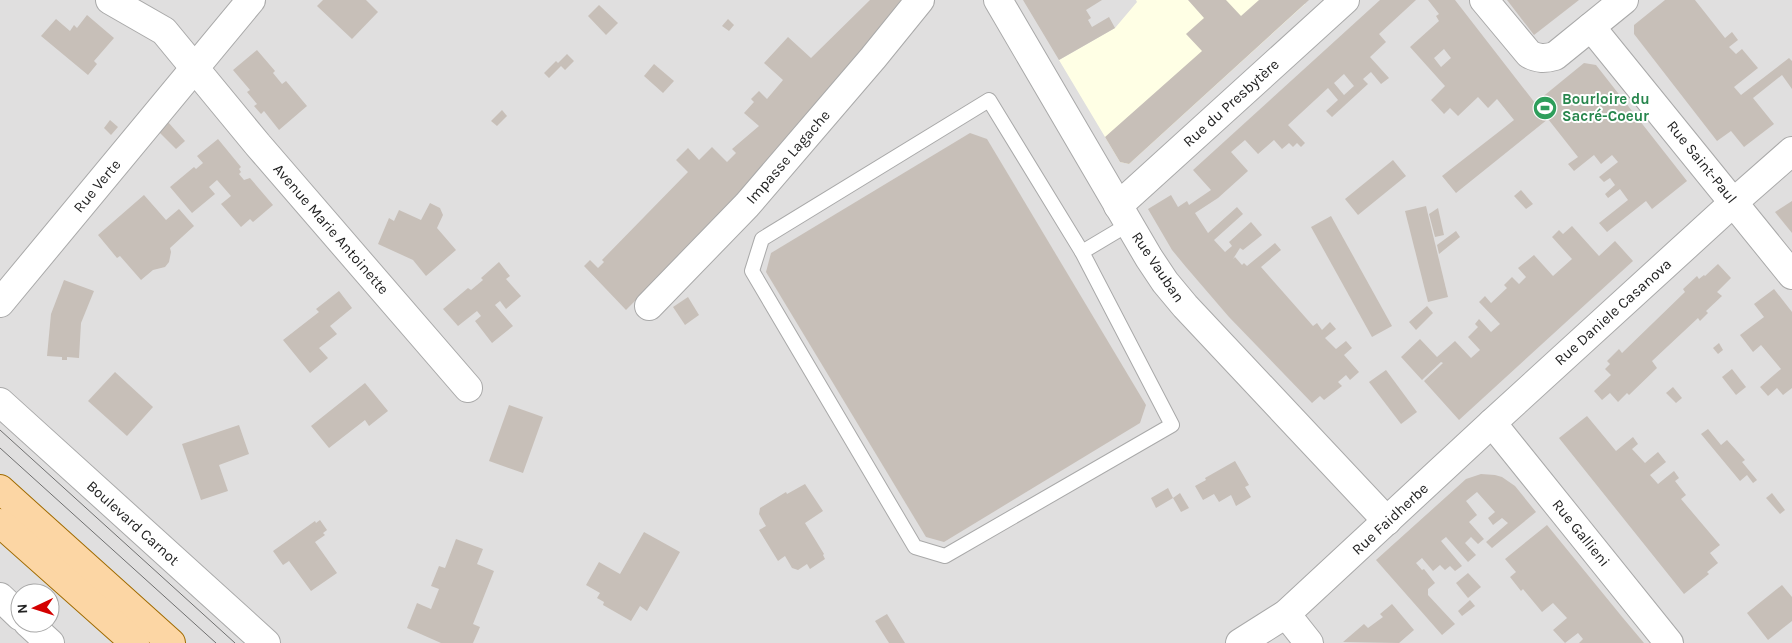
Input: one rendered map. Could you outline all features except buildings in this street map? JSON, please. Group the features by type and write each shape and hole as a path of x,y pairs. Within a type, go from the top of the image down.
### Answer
{"main road":[{"path":"0,489 171,643"},
{"path":"0,523 135,643"}],"street":[{"path":"110,0 164,31 194,69"},
{"name":"Rue Verte","path":"0,303 252,0"},
{"name":"Impasse Lagache","path":"649,306 747,205 920,0"},
{"name":"Rue Vauban","path":"998,0 1123,215 1165,282 1185,306 1388,520"},
{"name":"Rue du Presbytère","path":"1123,215 1345,0"},
{"path":"1484,0 1529,54 1537,58 1555,56 1624,0"},
{"name":"Rue Saint-Paul","path":"1591,27 1792,275"},
{"name":"Avenue Marie Antoinette","path":"194,69 468,388"},
{"name":"Rue Daniele Casanova","path":"1492,423 1792,151"},
{"name":"Boulevard Carnot","path":"0,402 266,643"},
{"name":"Rue Faidherbe","path":"1240,643 1286,614 1492,423"},
{"name":"Rue Gallieni","path":"1492,423 1669,643"},
{"path":"0,598 10,607"},
{"path":"1286,614 1309,643"},
{"path":"39,633 50,643"}],"lane":[{"path":"989,100 1082,252 1172,424 944,556 915,547 752,271 762,239 989,100"},
{"path":"1082,252 1123,215"}],"shaded area":[{"path":"0,0 1792,0 1792,643 0,643"},
{"path":"1136,0 1301,0 1305,4 1129,164 1120,162 1059,60 1115,28 1137,2"}],"tram line":[{"path":"0,430 235,643"},
{"path":"0,448 216,643"}],"place":[{"name":"Bourloire du Sacré-Coeur","path":"1545,108"}]}
